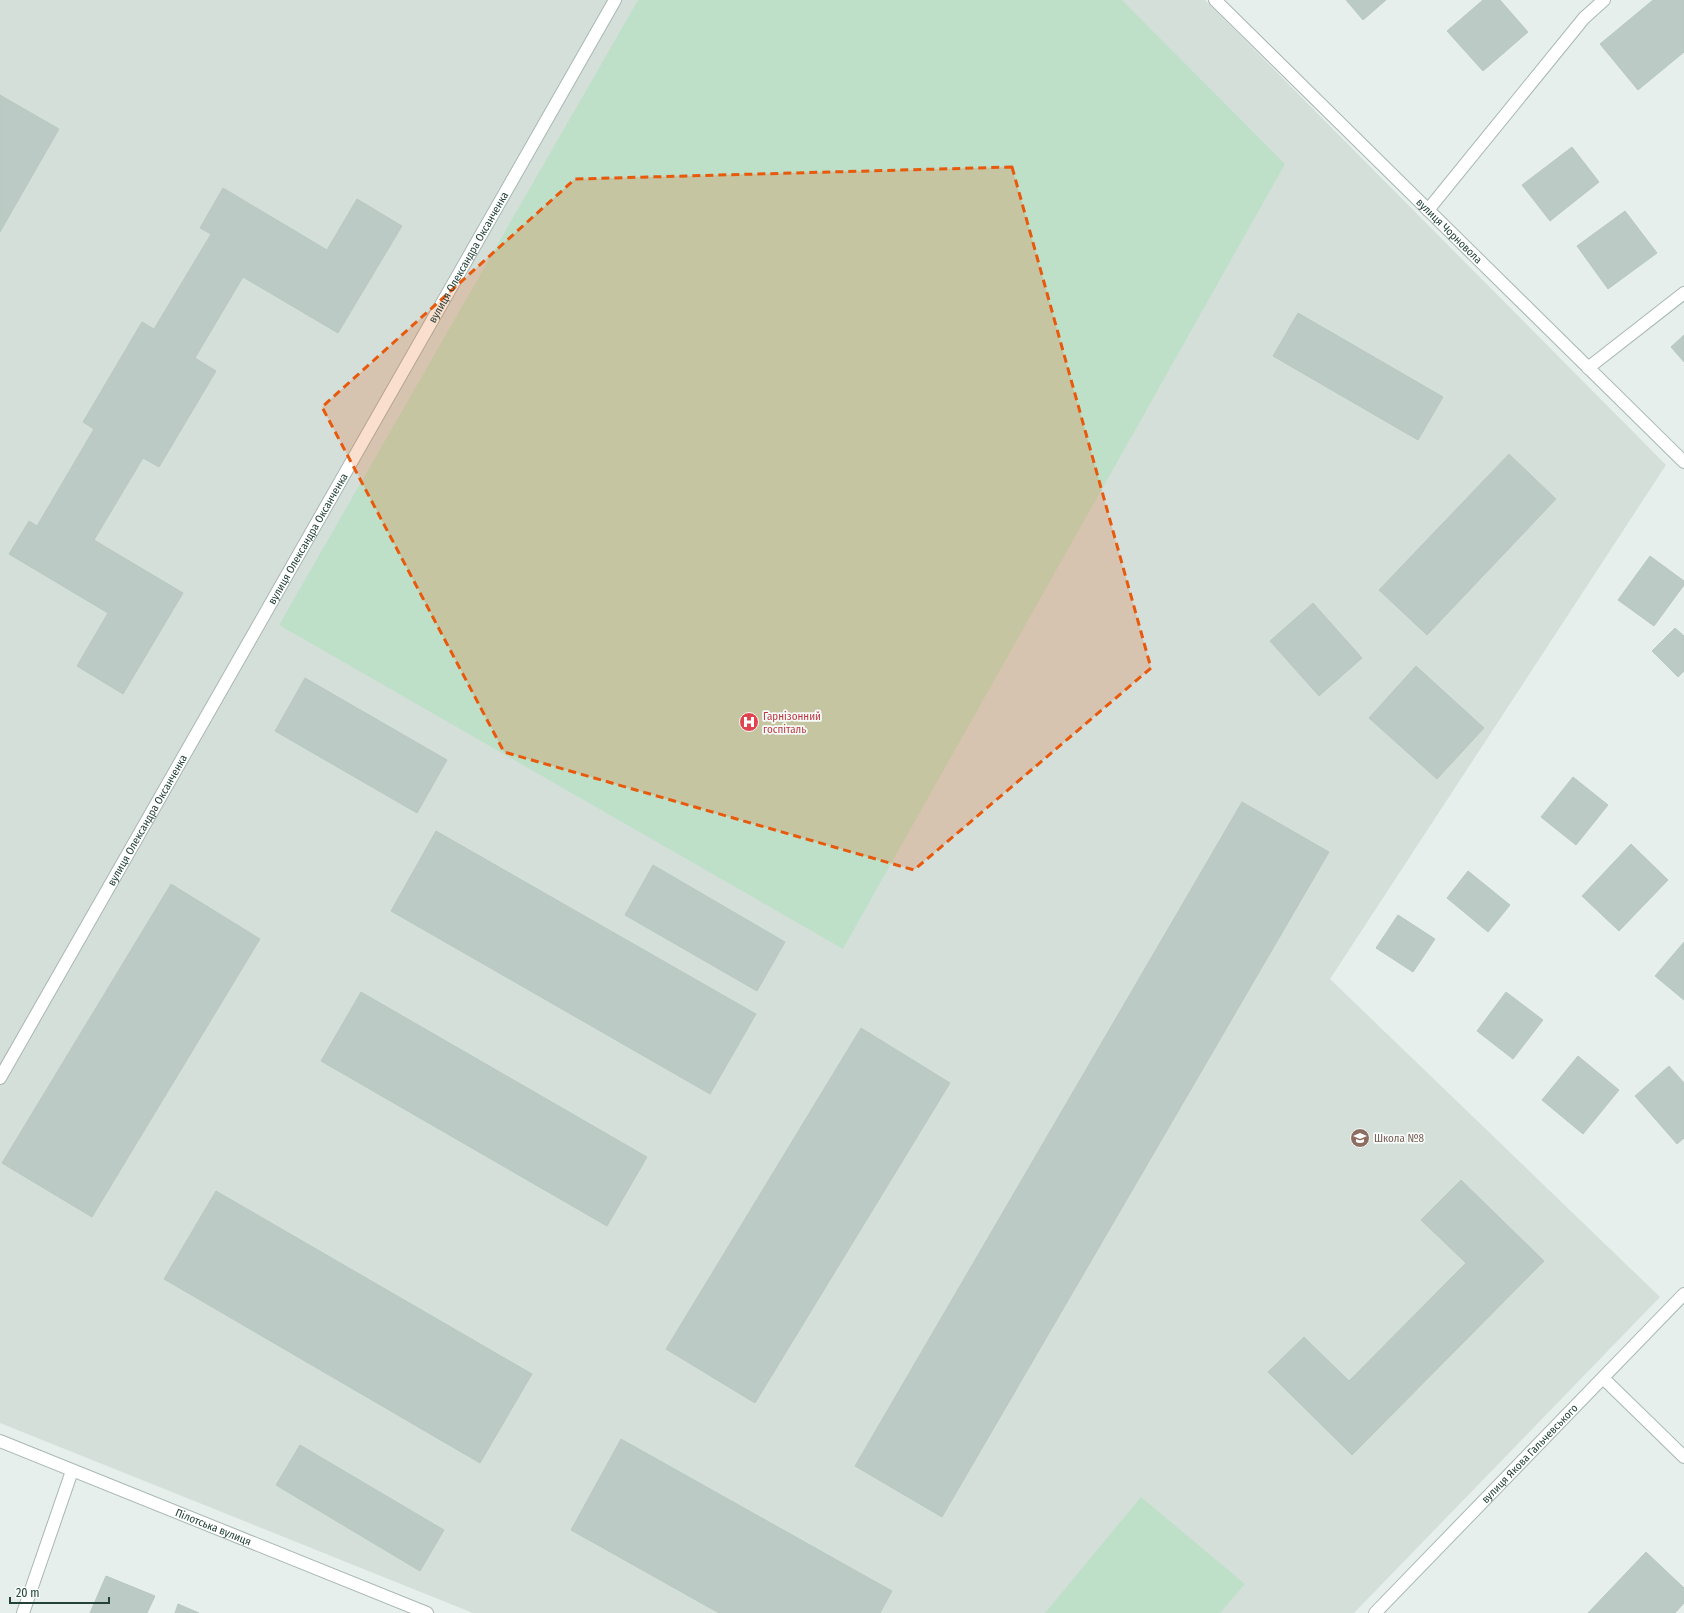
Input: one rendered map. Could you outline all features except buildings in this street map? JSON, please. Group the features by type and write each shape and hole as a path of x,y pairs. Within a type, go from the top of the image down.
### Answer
{"street":[{"name":"вулиця Олександра Оксанченка","path":"0,1078 615,0"},
{"name":"вулиця Чорновола","path":"1215,0 1684,462"},
{"path":"1428,210 1584,18 1604,0"},
{"path":"1588,368 1684,293"},
{"name":"вулиця Якова Гальчевського","path":"1375,1613 1684,1294"},
{"path":"1603,1378 1684,1458"},
{"name":"Пілотська вулиця","path":"0,1441 427,1613"},
{"path":"23,1613 72,1471"}],"highlighted area":[{"path":"1012,167 1151,668 914,870 504,752 322,407 575,179"}],"shaded area":[{"name":"Гарнізонний госпіталь","path":"0,0 1205,0 1666,465 1330,979 1660,1297 1354,1613 473,1613 0,1423"}],"green space":[{"path":"638,0 1122,0 1285,164 843,949 279,625"},
{"path":"1141,1497 1245,1584 1220,1613 1045,1613"}],"place":[{"name":"Гарнізонний госпіталь","path":"749,722"},
{"name":"Школа №8","path":"1360,1138"}]}
